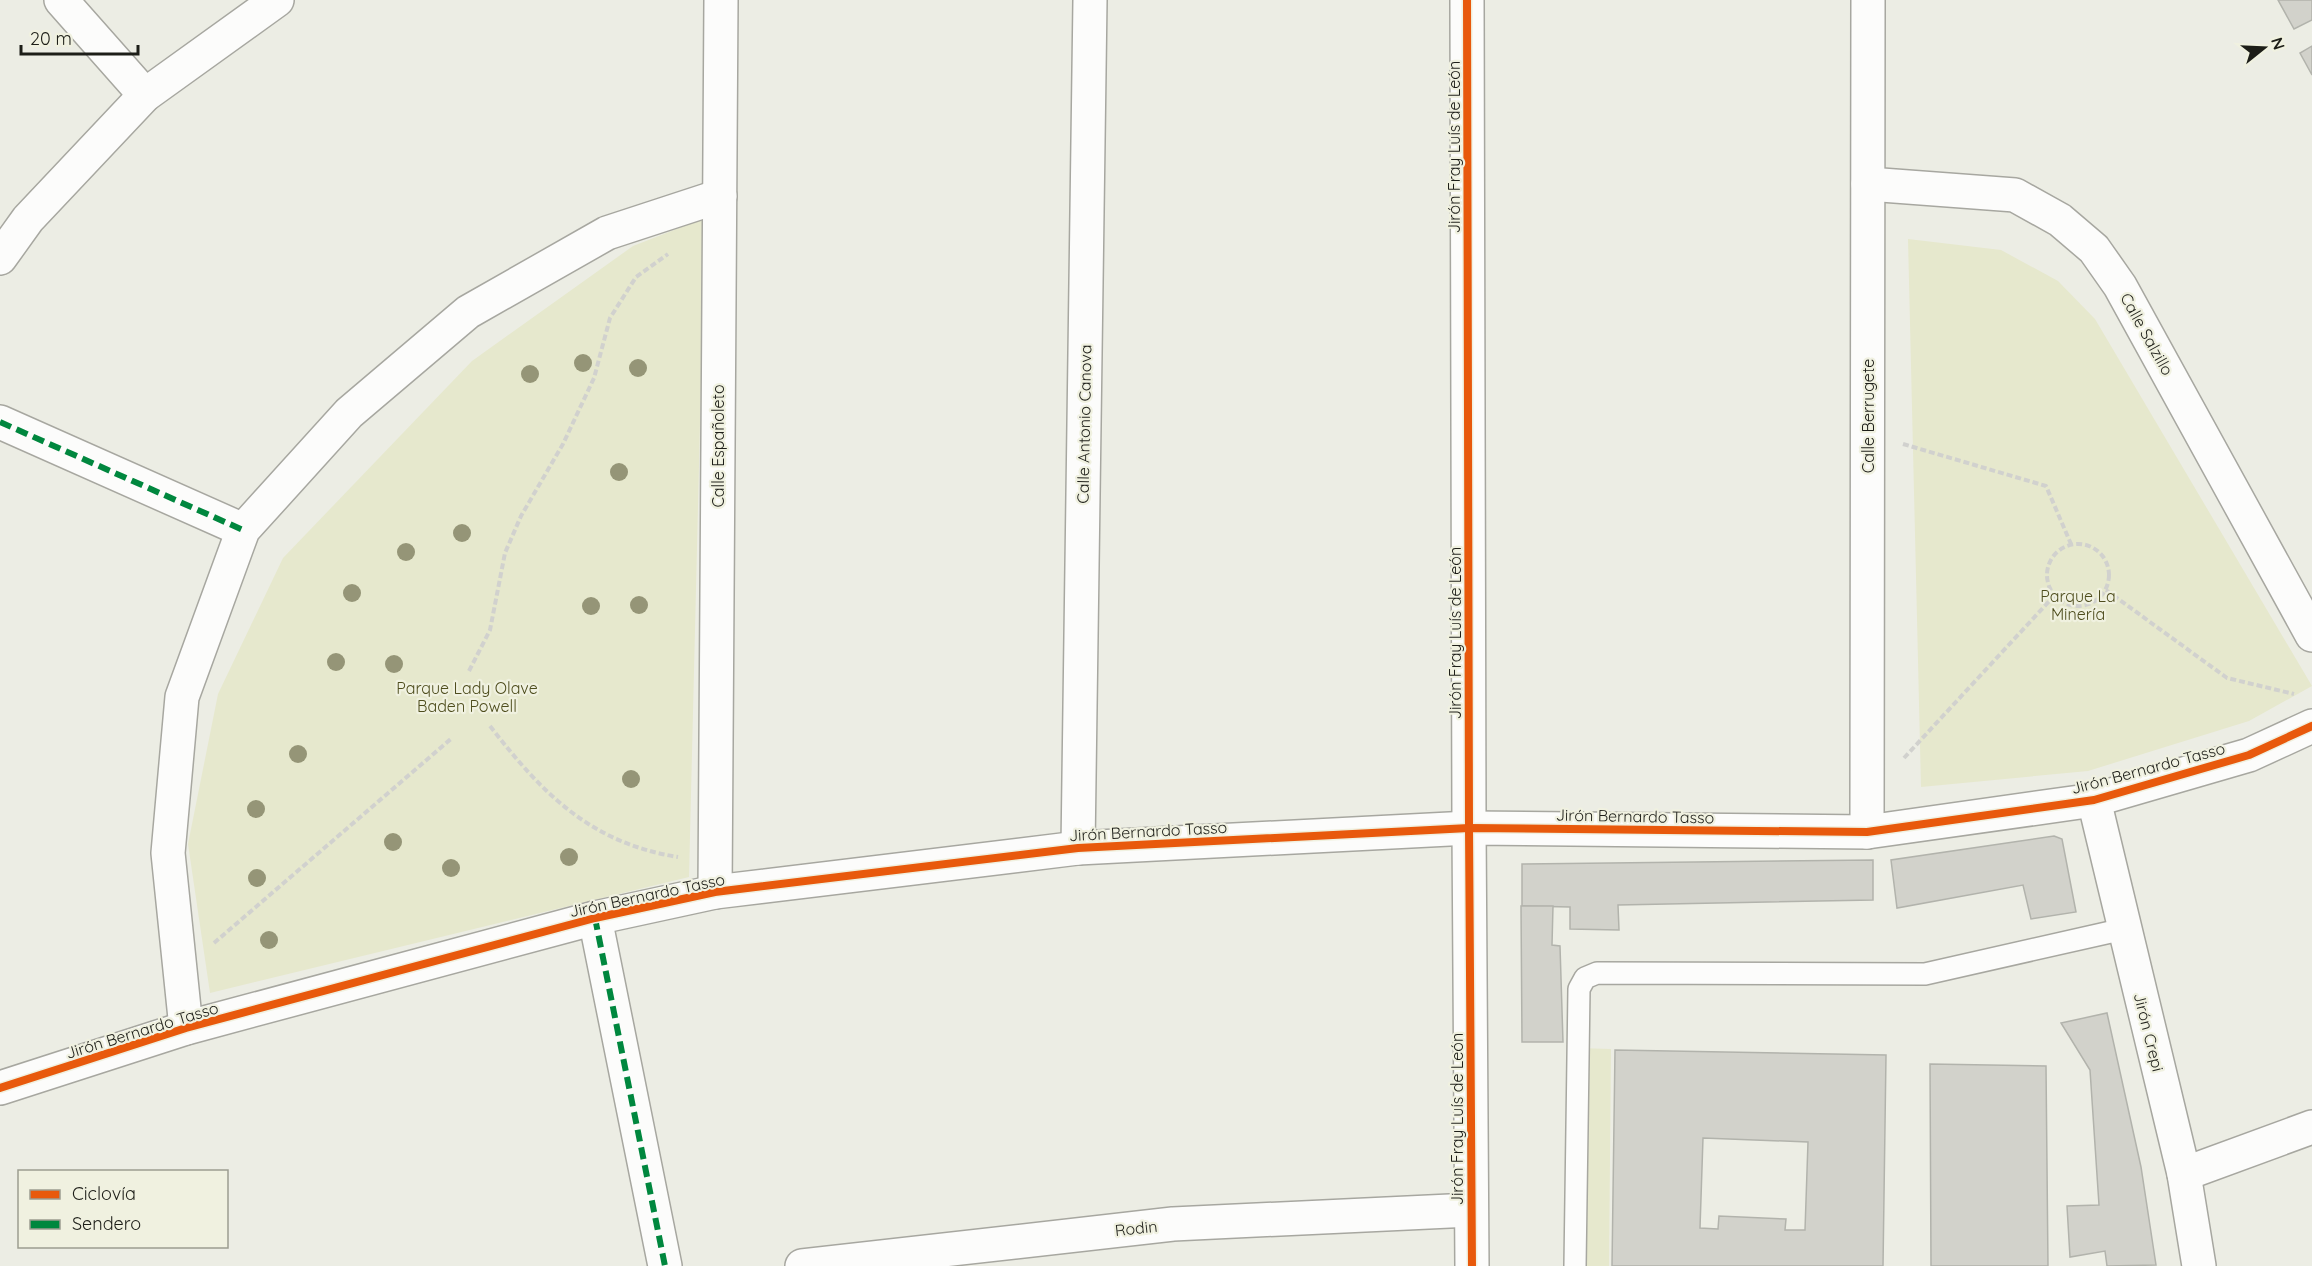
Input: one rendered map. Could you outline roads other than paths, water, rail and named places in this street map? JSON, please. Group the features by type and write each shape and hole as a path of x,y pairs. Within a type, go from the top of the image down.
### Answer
{"street":[{"path":"61,0 145,94"},
{"path":"0,258 28,219 145,94 277,0"},
{"name":"Calle Españoleto","path":"715,878 721,0"},
{"name":"Calle Antonio Canova","path":"1078,848 1090,0"},
{"name":"Jirón Fray Luís de León","path":"1467,0 1472,1266"},
{"name":"Calle Berrugete","path":"1867,832 1868,0"},
{"name":"Calle Salzillo","path":"1868,184 2015,195 2060,219 2094,249 2121,286 2312,635"},
{"path":"186,1028 168,853 182,697 243,530 349,413 468,312 608,233 720,196"},
{"path":"0,422 243,530"},
{"name":"Jirón Bernardo Tasso","path":"0,1088 186,1028 596,918 715,878 1078,848 1469,828 1867,832 2094,800 2249,755 2312,726"},
{"name":"Jirón Crepi","path":"2094,800 2184,1174 2199,1266"},
{"path":"596,918 665,1266"},
{"path":"2184,1174 2312,1127"},
{"name":"Rodin","path":"802,1266 1173,1224 1472,1210"}],"lane":[{"path":"1575,1266 1579,989 1585,978 1597,973 1925,974 2124,929"}],"park label":[{"name":"Parque La Minería","path":"2078,605"},
{"name":"Parque Lady Olave Baden Powell","path":"467,697"}]}
